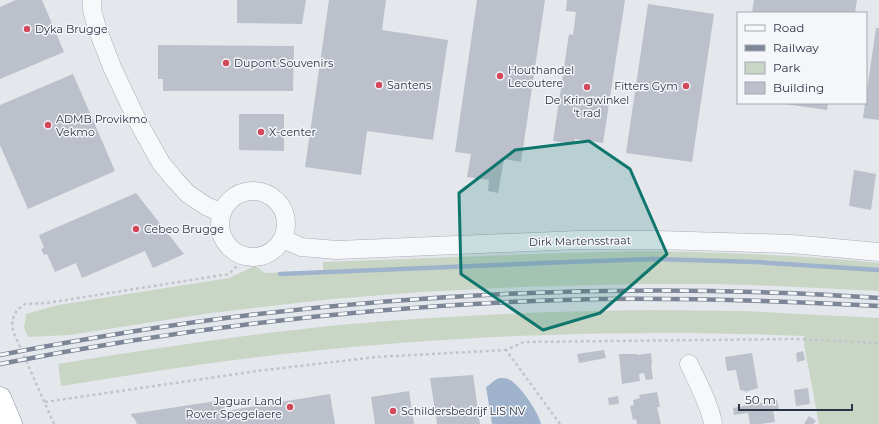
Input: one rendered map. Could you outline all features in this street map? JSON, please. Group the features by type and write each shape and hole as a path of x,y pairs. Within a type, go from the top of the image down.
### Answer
{"highway":[{"path":"0,398 11,424"}],"street":[{"path":"92,0 92,10 97,28 112,68 137,120 161,163 188,194 206,206 222,213"},
{"path":"246,191 260,191 266,193 277,200 285,212 286,226 283,239 274,250 261,256 255,257 239,254 226,243 222,236 220,222 225,206 234,197 246,191"},
{"name":"Dirk Martensstraat","path":"283,239 300,247 337,250 578,240 658,240 791,244 879,252"},
{"path":"688,364 707,405 713,424"}],"path":[{"path":"54,424 13,331 12,320 17,310 25,304 47,303 229,274 247,256"},
{"path":"45,402 265,370 376,357 506,350 524,342 795,339 879,343"},
{"path":"506,350 560,424"}],"highlighted area":[{"path":"589,141 630,169 667,254 600,313 543,330 461,274 459,193 515,150"}],"green space":[{"path":"639,251 759,254 879,263 879,291 713,284 521,287 422,292 332,299 211,313 69,335 28,337 24,328 26,314 58,305 229,278 255,266 265,273 323,271 323,262"},
{"path":"652,310 742,311 879,318 879,424 819,424 804,345 804,336 762,334 643,333 497,337 400,343 273,355 182,367 61,386 58,364 204,341 351,324 502,314"}],"water":[{"path":"496,379 509,379 519,387 533,407 540,419 541,424 492,424 486,387"}],"building":[{"name":"Dyka Brugge","path":"16,0 42,0 64,52 0,79 0,7"},
{"path":"237,0 306,0 302,24 237,23"},
{"name":"Santens","path":"329,0 386,0 382,30 448,40 433,140 367,131 361,175 305,167"},
{"name":"Houthandel Lecoutere","path":"477,0 545,0 521,162 504,159 498,193 488,191 489,180 467,177 471,154 455,152"},
{"name":"De Kringwinkel 't rad","path":"567,0 625,0 603,143 575,139 574,144 553,141 569,34 573,35 576,12 566,11"},
{"path":"754,0 857,0 855,12 752,12"},
{"path":"648,4 714,14 692,162 626,153"},
{"path":"876,28 879,28 879,120 863,118 865,104 867,104 867,90"},
{"name":"Dupont Souvenirs","path":"158,45 294,46 293,91 163,91 163,79 158,79"},
{"name":"ADMB Provikmo Vekmo","path":"73,74 115,171 28,209 0,145 0,105"},
{"path":"785,104 828,104 827,110"},
{"name":"X-center","path":"239,114 284,114 284,151 239,150"},
{"path":"854,170 876,174 871,210 849,206"},
{"path":"136,193 184,254 153,268 145,251 82,278 76,263 55,272 47,254 44,255 41,249 44,248 39,235"},
{"path":"604,350 606,358 579,363 577,354"},
{"path":"803,351 805,360 797,362 796,353"},
{"path":"651,353 653,379 646,380 644,373 639,374 640,381 622,384 619,354 638,355"},
{"path":"752,353 758,388 745,392 740,390 736,370 727,371 725,357"},
{"path":"473,375 480,424 437,424 430,378"},
{"path":"808,388 810,404 796,406 794,390"},
{"name":"Schildersbedrijf LIS NV","path":"409,391 414,424 375,424 371,397"},
{"path":"657,392 660,407 657,407 661,424 637,424 636,419 633,420 630,406 634,405 633,400 640,398 639,395"},
{"name":"Jaguar Land Rover Spegelaere","path":"330,394 335,424 137,424 131,414 223,400 225,411"},
{"path":"618,396 619,404 609,405 608,398"},
{"path":"777,400 779,409 773,410 775,422 750,424 748,413 734,415 733,408"},
{"path":"809,416 816,421 813,424 804,424"}],"waterway":[{"path":"280,274 654,259 756,262 879,270"}],"railway":[{"path":"0,355 62,343 187,323 317,308 450,297 584,291 719,291 821,294 879,298"},
{"path":"0,364 74,350 224,327 298,318 448,305 524,301 669,299 739,300 879,306"}],"place":[{"name":"Dyka Brugge","path":"27,29"},
{"name":"Dupont Souvenirs","path":"226,63"},
{"name":"Houthandel Lecoutere","path":"500,76"},
{"name":"Santens","path":"379,85"},
{"name":"Fitters Gym","path":"686,86"},
{"name":"De Kringwinkel 't rad","path":"587,87"},
{"name":"ADMB Provikmo Vekmo","path":"48,125"},
{"name":"X-center","path":"261,132"},
{"name":"Cebeo Brugge","path":"136,229"},
{"name":"Jaguar Land Rover Spegelaere","path":"290,407"},
{"name":"Schildersbedrijf LIS NV","path":"393,411"}]}
